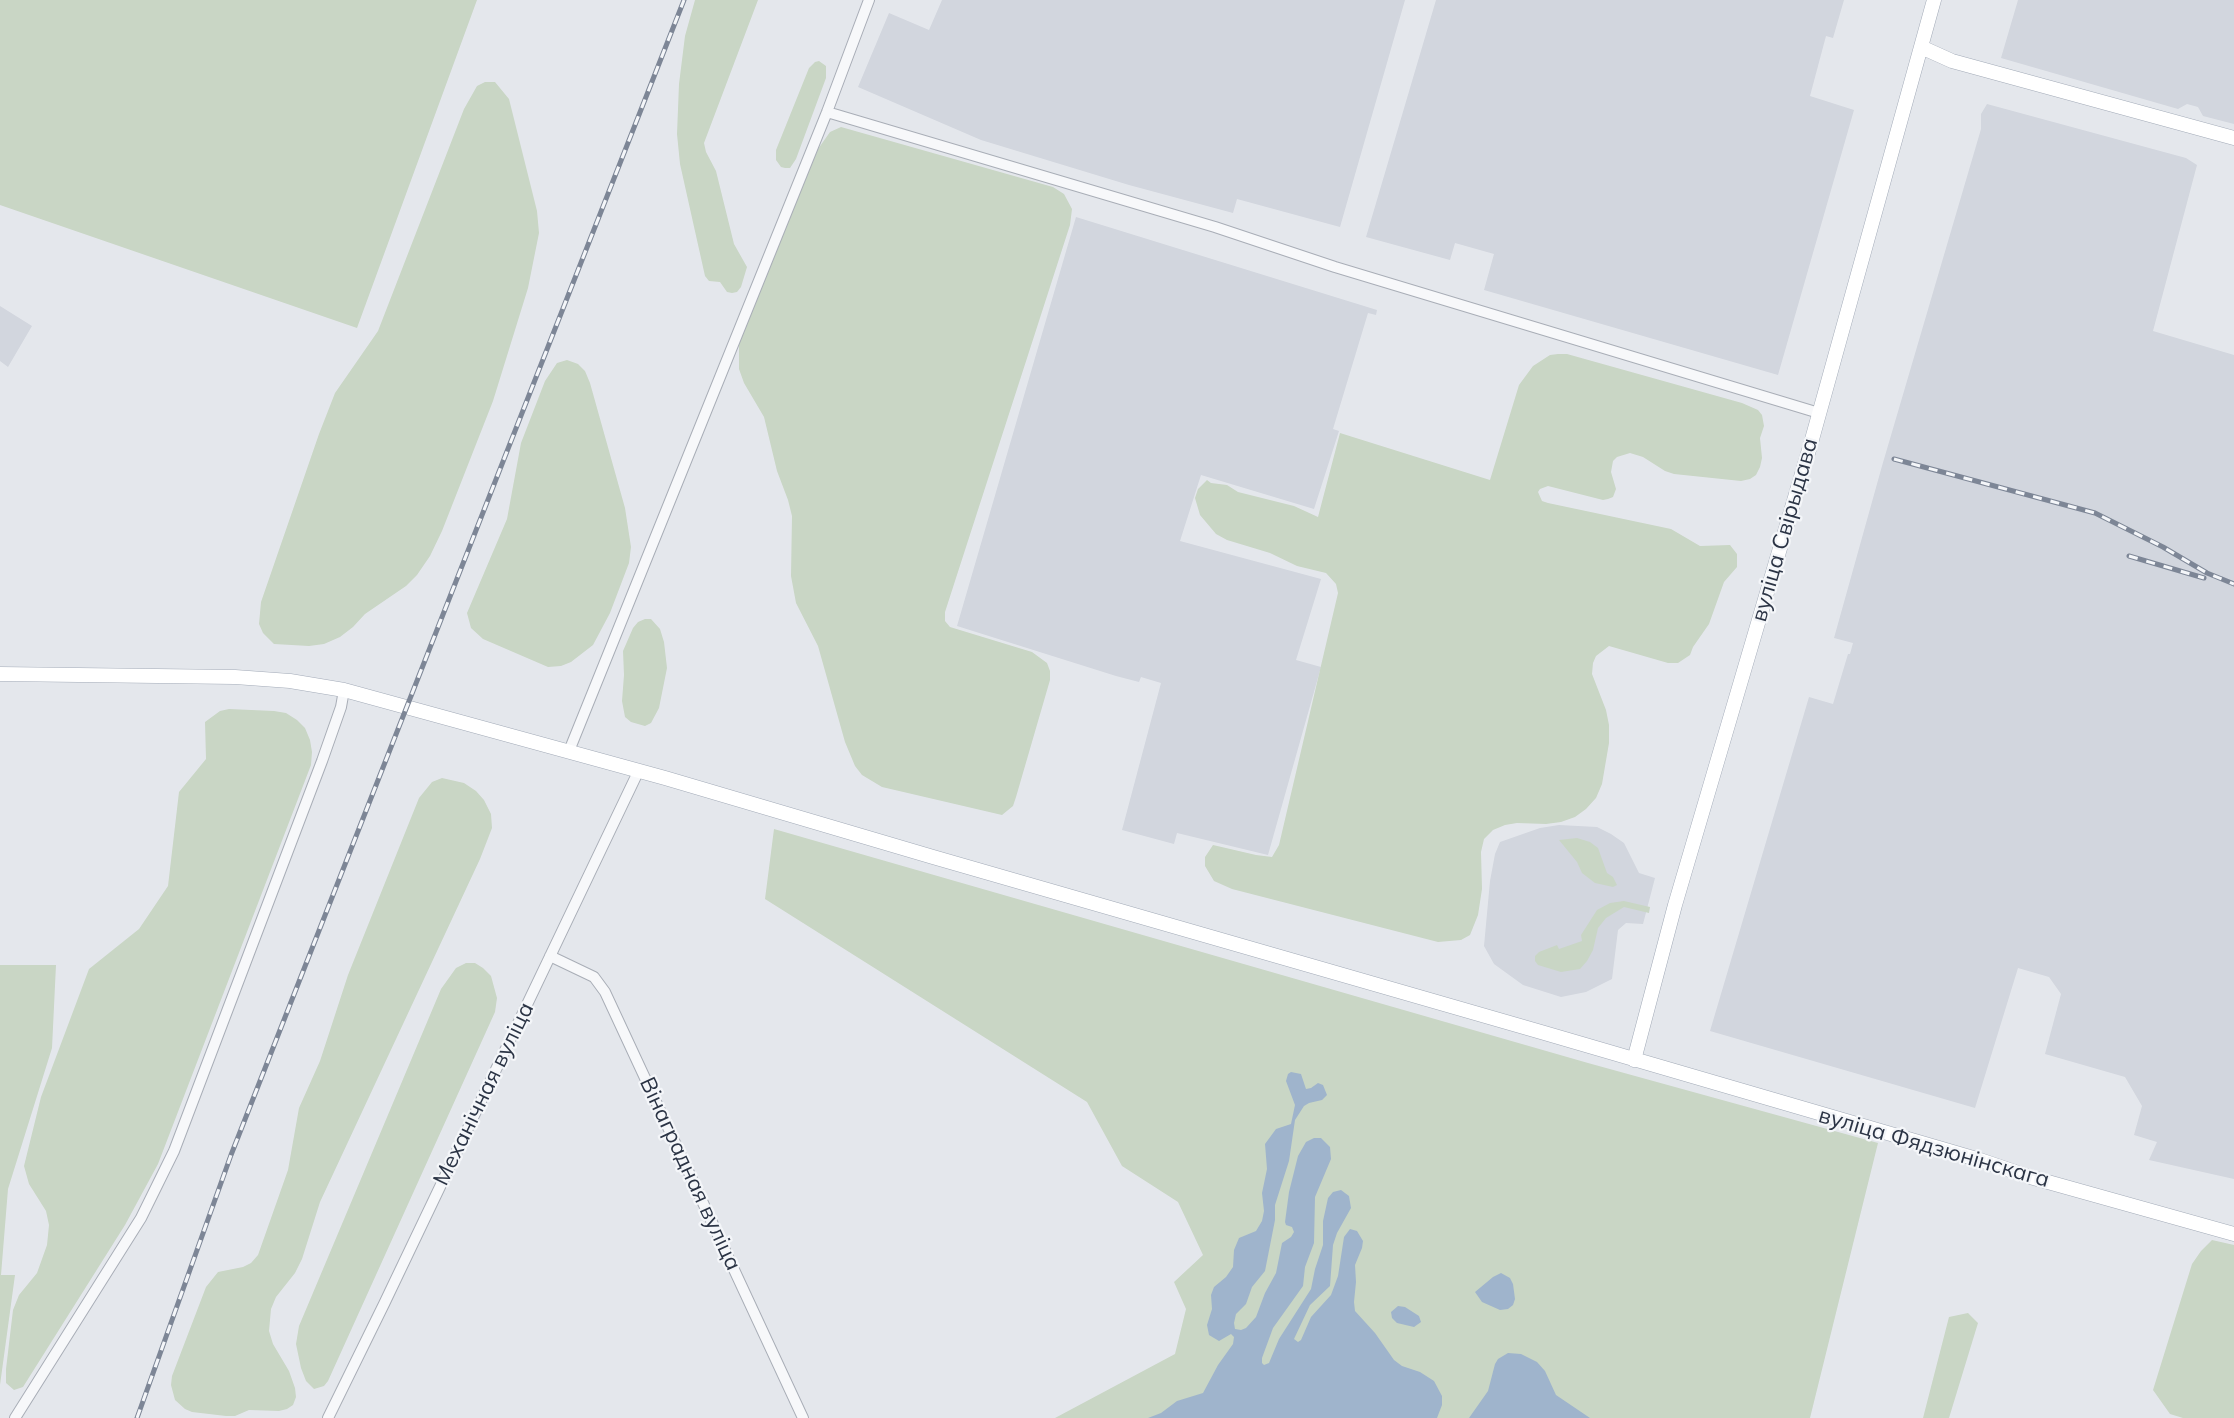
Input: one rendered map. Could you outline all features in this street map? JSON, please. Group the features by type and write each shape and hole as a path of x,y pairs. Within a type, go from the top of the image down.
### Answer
{"main road":[{"name":"вуліца Свірыдава","path":"1634,1060 1676,905 1819,413 1934,0"},
{"path":"1921,47 1952,61 2234,138"},
{"name":"вуліца Фядзюнінскага","path":"0,674 224,676 290,681 344,690 639,770 1969,1157 2030,1177 2234,1234"}],"street":[{"path":"569,751 827,112 869,0"},
{"path":"827,112 1215,227 1335,267 1819,413"},
{"path":"15,1418 141,1218 174,1151 322,761 341,707 344,690"},
{"name":"Механічная вуліца","path":"328,1418 639,770"},
{"name":"Вінаградная вуліца","path":"550,956 594,977 605,992 803,1418"}],"shaded area":[{"path":"942,0 1405,0 1340,227 1237,199 1233,213 1129,185 981,140 858,87 889,13 929,30"},
{"path":"1436,0 1844,0 1833,38 1826,36 1810,96 1854,110 1778,375 1484,290 1494,254 1455,243 1450,260 1366,237"},
{"path":"2018,0 2234,0 2234,124 2203,116 2198,107 2187,104 2178,109 2001,58"},
{"path":"1987,104 2186,158 2197,165 2153,331 2234,355 2234,1179 2149,1160 2157,1142 2134,1135 2142,1106 2125,1077 2045,1054 2061,994 2049,977 2018,968 1975,1108 1710,1031 1809,697 1833,704 1848,654 1850,654 1853,643 1834,638 1981,129 1981,114"},
{"path":"1076,217 1377,310 1376,315 1368,313 1333,429 1339,431 1314,509 1201,475 1180,541 1321,579 1296,660 1321,667 1268,855 1177,833 1174,844 1122,830 1161,683 1141,677 1139,682 1116,676 957,626"},
{"path":"0,306 32,326 8,367 0,361"},
{"path":"1559,825 1597,827 1611,834 1624,843 1639,873 1655,878 1643,924 1626,923 1618,930 1612,979 1586,992 1561,997 1523,985 1494,964 1484,946 1490,881 1495,854 1500,842 1540,828"}],"green space":[{"path":"0,0 477,0 357,328 0,205"},
{"path":"695,0 758,0 704,143 716,171 734,244 747,267 741,287 737,292 732,293 727,292 720,282 709,281 705,276 680,164 677,134 679,84 685,36"},
{"path":"819,61 826,66 826,78 796,159 790,168 781,167 776,160 776,150 809,68"},
{"path":"485,82 495,82 509,99 537,211 539,233 528,288 493,401 442,531 430,556 417,575 406,586 365,614 340,637 324,644 309,646 274,644 263,633 259,624 261,602 319,434 335,393 378,331 464,109 477,86"},
{"path":"841,127 1053,187 1064,194 1072,209 1070,225 945,612 945,621 950,627 1032,652 1047,663 1050,671 1050,680 1013,806 1002,815 882,787 862,775 855,766 845,742 818,646 796,603 791,576 792,516 777,471 764,417 744,383 739,369 739,342 818,149 830,132"},
{"path":"1567,354 1742,403 1758,410 1762,415 1764,426 1760,438 1762,458 1756,475 1750,479 1741,481 1674,474 1643,457 1630,453 1617,457 1613,461 1611,472 1616,489 1613,497 1603,500 1548,486 1538,492 1542,501 1548,503 1671,529 1700,546 1730,545 1737,554 1737,567 1724,582 1709,624 1690,655 1678,663 1668,663 1609,646 1596,656 1592,674 1606,710 1609,743 1602,784 1596,798 1575,817 1546,824 1505,825 1493,830 1484,839 1481,852 1482,889 1478,915 1470,935 1461,940 1438,942 1232,889 1214,881 1205,866 1205,857 1213,845 1272,857 1279,845 1338,593 1336,584 1326,573 1297,566 1270,553 1227,540 1216,534 1200,515 1195,498 1198,489 1207,480 1211,483 1227,485 1238,492 1294,506 1318,517 1340,433 1490,480 1519,385 1533,366 1550,355"},
{"path":"567,360 578,364 585,371 590,383 625,508 631,547 629,563 610,613 593,645 571,662 548,667 483,639 471,628 467,613 507,519 521,443 545,381 557,363"},
{"path":"645,619 651,619 660,629 667,668 659,708 651,723 645,726 631,722 625,717 622,701 623,651 633,628"},
{"path":"229,709 274,711 286,713 297,720 305,728 310,740 311,765 158,1164 125,1225 23,1387 14,1390 6,1383 13,1310 19,1295 37,1273 47,1245 49,1225 46,1211 29,1184 24,1166 41,1097 89,969 139,929 168,886 179,792 206,759 205,722 220,711"},
{"path":"442,778 464,783 476,791 491,814 492,828 480,859 320,1202 302,1259 295,1273 276,1297 271,1309 269,1331 295,1388 296,1397 293,1405 279,1411 249,1410 235,1416 192,1412 175,1400 171,1385 172,1376 206,1287 218,1272 243,1267 251,1263 258,1255 288,1170 299,1108 320,1061 348,975 419,798 432,782"},
{"path":"774,829 1588,1063 1878,1143 1810,1418 1055,1418 1175,1354 1186,1309 1174,1282 1203,1255 1178,1202 1122,1166 1087,1102 765,899"},
{"path":"1577,838 1590,842 1598,848 1607,873 1613,877 1617,885 1613,887 1595,883 1582,873 1577,862 1559,840"},
{"path":"1624,901 1650,907 1649,913 1624,907 1606,918 1598,928 1593,950 1580,969 1561,972 1538,965 1535,961 1535,956 1539,952 1557,945 1559,949 1582,941 1581,935 1597,910 1610,903"},
{"path":"466,963 475,963 491,976 497,998 495,1012 328,1381 324,1386 314,1389 306,1381 301,1368 296,1344 299,1326 441,989 456,968"},
{"path":"0,965 56,965 52,1048 8,1189 1,1275 15,1275 0,1385"},
{"path":"2212,1240 2234,1245 2234,1418 2183,1418 2170,1414 2153,1390 2192,1264"},
{"path":"1968,1313 1978,1323 1949,1418 1923,1418 1949,1317"}],"water":[{"path":"1291,1072 1301,1074 1306,1089 1318,1083 1323,1085 1327,1095 1322,1100 1304,1106 1295,1120 1289,1161 1275,1205 1275,1220 1265,1271 1252,1287 1246,1304 1236,1314 1235,1329 1246,1328 1256,1317 1276,1273 1282,1243 1294,1232 1292,1227 1286,1225 1285,1222 1289,1192 1298,1156 1306,1142 1314,1138 1321,1138 1330,1147 1331,1159 1315,1197 1314,1243 1305,1267 1303,1286 1273,1328 1262,1363 1264,1365 1269,1363 1279,1339 1311,1289 1323,1245 1323,1221 1328,1198 1333,1192 1341,1190 1349,1196 1351,1208 1333,1245 1330,1286 1310,1305 1294,1339 1298,1342 1301,1340 1311,1317 1331,1295 1338,1276 1344,1237 1350,1229 1357,1231 1363,1241 1355,1265 1355,1311 1375,1333 1394,1360 1434,1381 1442,1396 1442,1405 1437,1418 1148,1418 1161,1413 1177,1401 1203,1393 1218,1365 1233,1344 1234,1337 1231,1334 1219,1341 1209,1335 1207,1325 1212,1309 1211,1295 1214,1287 1226,1277 1233,1267 1234,1250 1239,1238 1256,1231 1262,1221 1264,1211 1262,1193 1267,1169 1265,1144 1276,1129 1291,1124 1295,1105 1286,1081"},
{"path":"1501,1273 1510,1278 1515,1299 1513,1305 1508,1309 1500,1310 1482,1302 1475,1292"},
{"path":"1398,1306 1405,1307 1419,1316 1421,1322 1414,1327 1397,1323 1392,1318 1391,1312"},
{"path":"1508,1353 1521,1354 1537,1362 1545,1371 1556,1395 1590,1418 1469,1418 1488,1391 1498,1359"}],"railway":[{"path":"137,1418 231,1155 684,0"},
{"path":"1894,459 2095,513 2163,547 2207,573 2234,584"},
{"path":"2129,556 2204,578"}]}
